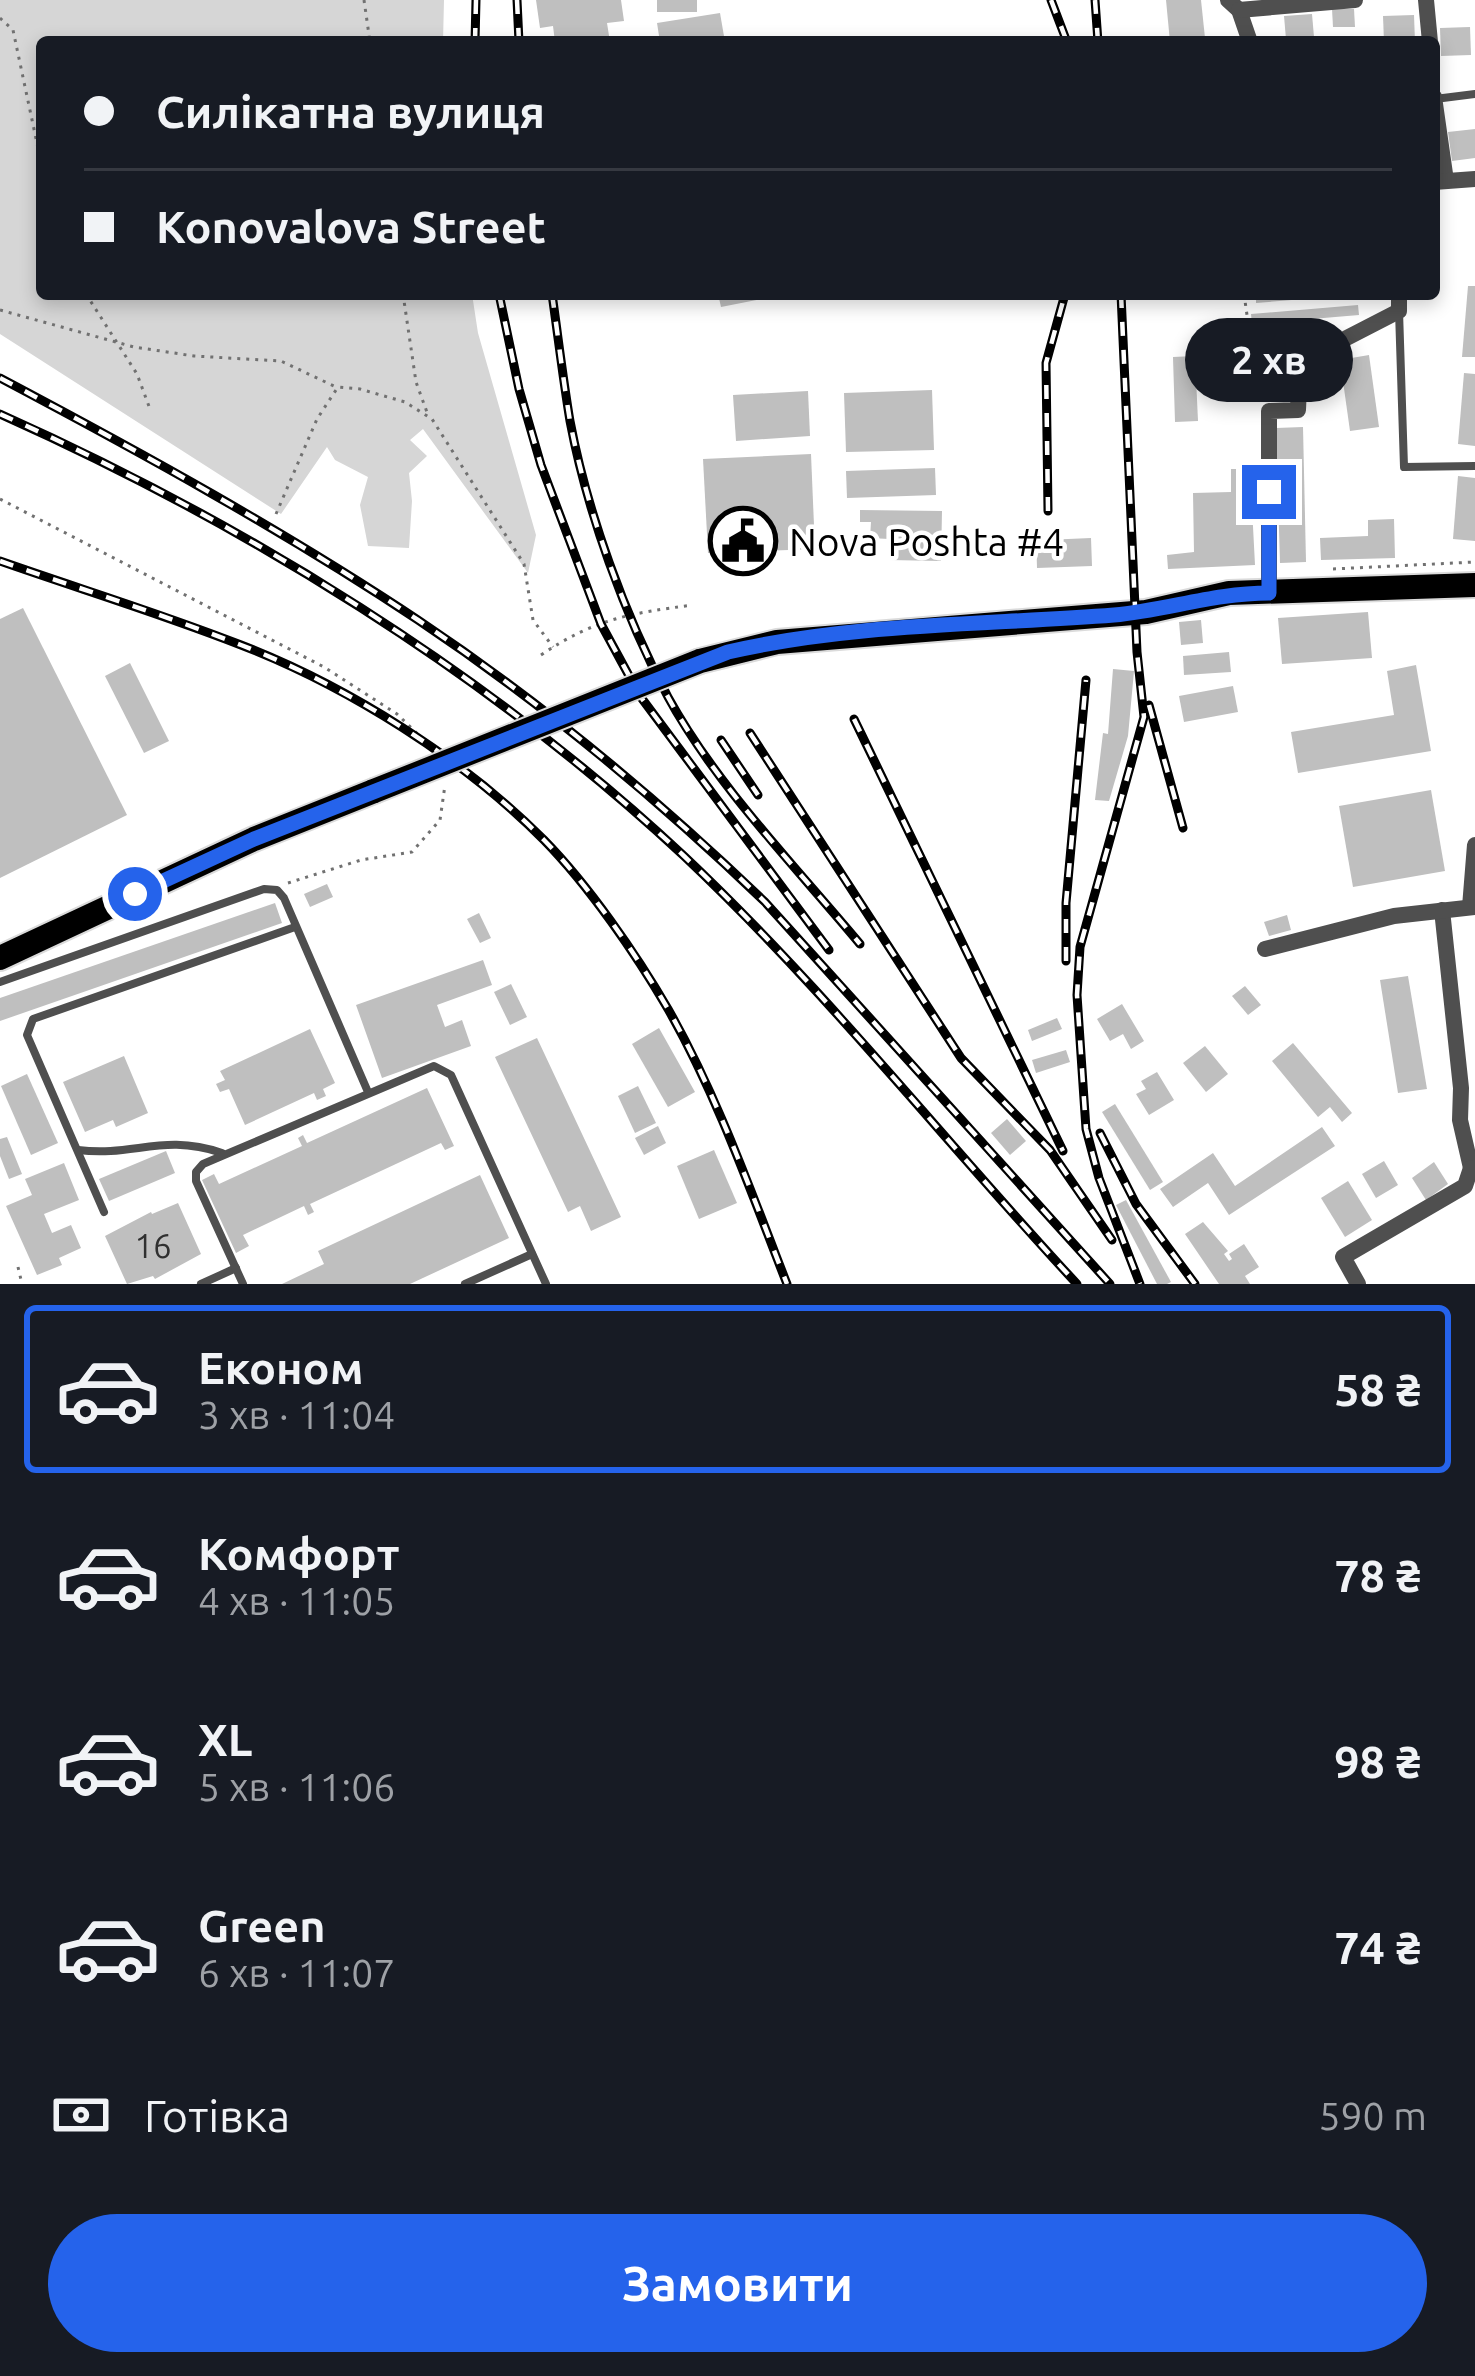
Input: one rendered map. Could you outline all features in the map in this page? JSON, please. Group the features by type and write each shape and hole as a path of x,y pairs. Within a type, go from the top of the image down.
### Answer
{"main road":[{"path":"0,958 254,839 700,661 793,640 1146,612 1215,595 1475,585"}],"street":[{"path":"1247,36 1234,5 1355,0"},
{"path":"1426,0 1429,36"},
{"path":"1440,182 1475,178"},
{"path":"1269,593 1269,411 1298,410 1300,362 1399,302"},
{"path":"1265,949 1394,916 1472,907 1475,845"},
{"path":"1358,1284 1342,1257 1465,1186 1473,1168 1460,1120 1461,1088 1442,910"}],"lane":[{"path":"1440,97 1475,94"},
{"path":"1399,302 1404,466 1475,466"},
{"path":"0,982 264,889 277,890 368,1091"},
{"path":"104,1212 28,1034 33,1019 296,927"},
{"path":"243,1284 196,1172 223,1154 426,1067 443,1068 451,1075 546,1284"},
{"path":"78,1150 112,1152 183,1142 223,1154"},
{"path":"465,1284 532,1253"},
{"path":"201,1284 236,1268"}],"path":[{"path":"364,0 369,36"},
{"path":"0,18 13,30 36,139"},
{"path":"90,300 137,374 150,409"},
{"path":"404,300 416,382 429,417 524,564 533,620 553,647"},
{"path":"1245,300 1258,398 1269,411"},
{"path":"0,310 116,342 194,356 281,361 338,388 405,402 429,417"},
{"path":"276,514 317,419 338,388"},
{"path":"0,500 324,667 397,714 437,754"},
{"path":"541,656 578,630 693,605"},
{"path":"264,889 361,860 412,852 440,820 446,784"},
{"path":"18,1267 22,1284"}],"shaded area":[{"path":"0,0 444,0 443,36 36,36 36,300 473,300 478,333 536,535 528,573 423,429 410,440 427,456 409,473 409,548 368,546 360,505 368,477 335,460 327,447 281,514 0,334"}],"building":[{"path":"536,0 621,0 624,21 607,23 609,36 554,36 553,26 540,28"},
{"path":"657,0 697,0 697,12 657,12"},
{"path":"1166,0 1201,0 1205,36 1169,36"},
{"path":"1332,9 1354,9 1355,27 1333,27"},
{"path":"720,13 724,36 659,36 657,23"},
{"path":"1312,14 1314,36 1286,36 1284,16"},
{"path":"1414,15 1415,36 1384,36 1383,16"},
{"path":"1470,27 1471,55 1441,56 1440,28"},
{"path":"1475,129 1475,158 1452,161 1448,132"},
{"path":"1468,286 1475,286 1475,357 1462,357"},
{"path":"719,300 756,300 721,307"},
{"path":"1358,305 1359,315 1252,324 1251,314"},
{"path":"1269,335 1269,342 1282,341 1283,390 1266,391 1266,380 1257,380 1256,336"},
{"path":"1369,355 1379,427 1350,431 1340,360"},
{"path":"1195,356 1198,421 1175,422 1173,357"},
{"path":"1464,373 1475,374 1475,446 1458,444"},
{"path":"932,390 934,450 846,452 844,393"},
{"path":"808,391 810,436 736,441 733,395"},
{"path":"1303,427 1306,562 1280,563 1276,428"},
{"path":"811,454 815,549 708,553 703,459"},
{"path":"935,468 936,495 847,498 846,471"},
{"path":"1231,469 1250,469 1255,565 1168,569 1167,555 1194,552 1193,493 1231,492"},
{"path":"1458,476 1475,478 1475,541 1453,539"},
{"path":"860,510 942,511 941,561 889,560 889,539 870,538 871,522 860,522"},
{"path":"1394,519 1395,558 1321,560 1320,538 1368,536 1368,520"},
{"path":"1036,534 1044,534 1045,540 1091,538 1092,566 1037,568"},
{"path":"23,608 127,815 0,878 0,619"},
{"path":"1368,612 1372,658 1282,664 1278,618"},
{"path":"1201,620 1203,643 1181,645 1179,622"},
{"path":"1229,652 1231,672 1184,675 1183,656"},
{"path":"130,663 169,741 144,753 105,676"},
{"path":"1416,665 1431,751 1298,773 1291,732 1394,715 1387,671"},
{"path":"1113,669 1134,671 1128,736 1109,801 1095,800 1103,733 1108,734"},
{"path":"1233,686 1238,712 1184,722 1179,696"},
{"path":"1431,790 1445,871 1353,887 1339,806"},
{"path":"327,884 333,897 310,907 304,894"},
{"path":"275,903 282,923 0,1021 0,998"},
{"path":"479,913 491,938 480,943 467,919"},
{"path":"1287,915 1291,930 1269,936 1264,922"},
{"path":"483,960 492,985 437,1005 445,1027 462,1020 471,1046 382,1078 356,1005"},
{"path":"1408,976 1427,1089 1398,1093 1380,980"},
{"path":"511,984 527,1017 510,1025 494,992"},
{"path":"1245,986 1261,1005 1248,1015 1232,996"},
{"path":"1122,1004 1144,1041 1131,1049 1123,1034 1110,1041 1097,1019"},
{"path":"1057,1018 1062,1029 1032,1041 1028,1030"},
{"path":"659,1028 695,1092 668,1107 632,1044"},
{"path":"310,1029 335,1083 323,1089 326,1096 317,1100 314,1093 245,1125 229,1089 220,1092 216,1084 225,1080 220,1071"},
{"path":"537,1038 621,1217 591,1231 580,1206 568,1212 495,1057"},
{"path":"1293,1043 1352,1113 1342,1122 1330,1107 1318,1117 1272,1061"},
{"path":"1205,1046 1228,1074 1206,1092 1183,1063"},
{"path":"1066,1050 1070,1062 1036,1073 1032,1060"},
{"path":"124,1056 148,1113 116,1127 113,1120 85,1132 63,1082"},
{"path":"1157,1072 1174,1100 1149,1115 1136,1094 1146,1089 1141,1081"},
{"path":"27,1074 58,1143 31,1155 1,1086"},
{"path":"638,1086 656,1123 635,1133 618,1096"},
{"path":"427,1088 454,1146 445,1150 441,1143 310,1204 314,1212 308,1215 304,1206 243,1235 249,1246 236,1253 202,1180 214,1174 219,1184 302,1146 298,1138 303,1135 307,1143"},
{"path":"1115,1104 1163,1182 1150,1190 1102,1112"},
{"path":"1007,1119 1026,1141 1010,1155 991,1133"},
{"path":"658,1126 666,1143 644,1155 635,1138"},
{"path":"1322,1127 1335,1146 1229,1215 1208,1183 1173,1207 1160,1189 1213,1153 1235,1186"},
{"path":"7,1137 22,1174 9,1179 0,1156 0,1139"},
{"path":"714,1150 737,1203 699,1219 677,1166"},
{"path":"166,1151 175,1173 109,1201 99,1179"},
{"path":"1384,1161 1398,1185 1376,1198 1362,1174"},
{"path":"1434,1162 1448,1184 1426,1200 1412,1178"},
{"path":"64,1163 79,1200 44,1214 52,1233 71,1225 81,1248 59,1258 62,1265 37,1275 6,1206 32,1195 25,1179"},
{"path":"480,1175 509,1238 410,1284 282,1284 324,1264 318,1251"},
{"path":"1348,1181 1372,1220 1345,1237 1321,1198"},
{"path":"1126,1200 1171,1282 1157,1284 1116,1205"},
{"path":"178,1203 201,1254 155,1279 127,1284 105,1236"},
{"path":"1203,1222 1228,1251 1224,1254 1229,1261 1229,1254 1244,1244 1259,1267 1245,1276 1250,1284 1219,1284 1185,1234"}],"railway":[{"path":"475,36 476,0"},
{"path":"517,0 519,36"},
{"path":"1051,0 1065,36"},
{"path":"1095,0 1098,36"},
{"path":"500,300 541,465 601,624 640,696 829,950"},
{"path":"553,300 570,421 586,491 609,563 652,666 709,762 860,944"},
{"path":"1048,511 1046,363 1063,300"},
{"path":"1121,300 1144,717 1080,947 1077,995 1086,1129 1099,1178 1140,1284"},
{"path":"0,378 212,494 367,587 464,651 598,754 765,902 1110,1284"},
{"path":"0,414 182,503 272,554 446,664 529,725 608,789 736,907 836,1012 1077,1284"},
{"path":"0,561 211,634 322,681 441,754 512,810 595,899 668,1009 718,1110 787,1284"},
{"path":"1066,961 1066,903 1086,680"},
{"path":"1149,705 1183,828"},
{"path":"854,719 1063,1151"},
{"path":"750,733 961,1058 1050,1150 1112,1240"},
{"path":"721,740 758,795"},
{"path":"1100,1133 1136,1204 1195,1284"}],"place":[{"name":"Nova Poshta #4","path":"743,541"}],"route":[{"path":"135,894 254,839 728,652 808,638 1146,612 1215,595 1269,593 1269,492"}]}
